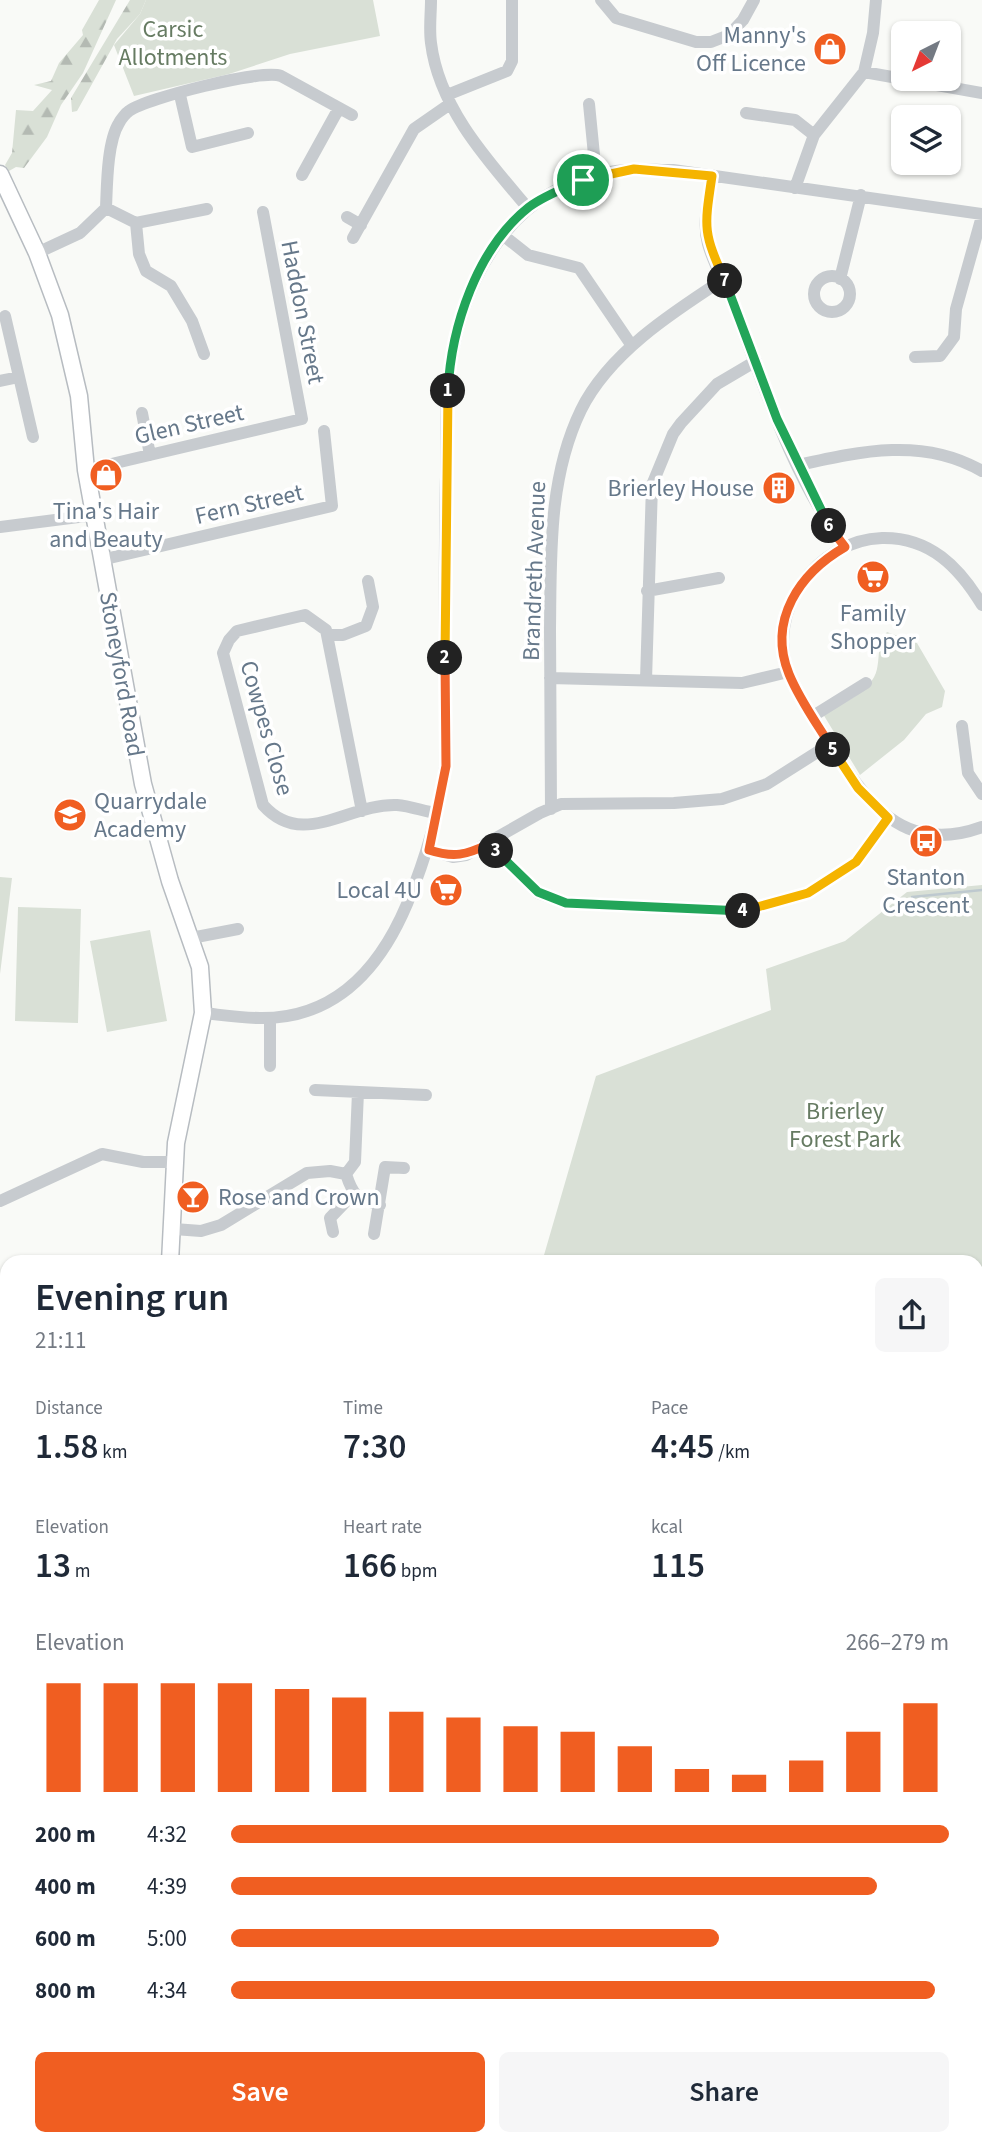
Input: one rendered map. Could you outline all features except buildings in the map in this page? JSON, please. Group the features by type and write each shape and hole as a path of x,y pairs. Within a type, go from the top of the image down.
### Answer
{"main road":[{"name":"Stoneyford Road","path":"0,174 37,253 60,315 79,396 86,470 143,784 170,881 200,967 203,1013 181,1114 174,1162 174,1229 171,1255"}],"street":[{"path":"431,0 431,44 449,100 467,132 528,208"},
{"path":"353,238 414,129 449,100 507,71 512,61 512,0"},
{"path":"601,0 615,18 696,42 712,42 729,35 743,20 754,0"},
{"path":"795,188 814,135 864,72 873,33 876,0"},
{"path":"864,72 982,93"},
{"path":"37,253 80,233 106,208 107,178 117,125 136,107 209,85 269,73 281,76 352,115"},
{"path":"180,94 192,147 248,133"},
{"path":"589,104 596,175"},
{"path":"302,175 339,108"},
{"path":"746,113 795,120 814,135"},
{"path":"203,1013 270,1018 316,1006 340,994 365,974 387,947 429,850 446,766 448,387 456,335 471,283 504,236 528,208 596,175 634,169 861,195 982,215 956,309 954,337 940,356 915,356"},
{"path":"712,176 705,221 708,246 724,279 777,419 823,515 845,547"},
{"path":"840,279 861,195"},
{"path":"106,208 135,223 207,209"},
{"name":"Haddon Street","path":"264,212 302,419"},
{"path":"346,217 361,225"},
{"path":"135,223 139,254 146,271 171,286 192,321 204,355"},
{"path":"504,236 528,256 579,268 632,346"},
{"name":"Brandreth Avenue","path":"551,809 551,555 558,472 582,409 632,346 664,318 724,279"},
{"path":"5,316 33,437"},
{"path":"646,680 652,485 673,434 717,384 756,361"},
{"path":"0,381 19,377"},
{"path":"142,413 150,455"},
{"name":"Glen Street","path":"86,470 302,419"},
{"name":"Fern Street","path":"102,560 332,506 324,431"},
{"path":"799,465 888,448 933,452 982,471"},
{"path":"0,527 94,515"},
{"path":"982,605 953,564 924,547 880,538 845,547 810,571 794,593 784,631 788,672 858,788 888,818 907,829 936,836 956,835 982,827"},
{"path":"647,591 719,578"},
{"path":"362,811 327,635 351,633 366,626 373,607 368,581"},
{"name":"Cowpes Close","path":"327,635 326,630 305,615 237,631 223,653 263,805 275,818 285,823 307,826 362,811 397,805 435,813"},
{"path":"550,678 741,683 788,672"},
{"path":"813,716 866,684"},
{"path":"962,726 968,773 982,794"},
{"path":"429,850 453,857 466,855 561,804 674,803 722,799 767,784 830,744"},
{"path":"489,844 538,892 566,903 746,911 808,893 856,862 888,818"},
{"path":"191,938 237,929"},
{"path":"270,1018 270,1066"},
{"path":"392,1078 392,1093"},
{"path":"315,1090 426,1095"},
{"path":"346,1174 355,1162 358,1092"},
{"path":"0,1200 102,1154 144,1162 174,1162"},
{"path":"374,1234 385,1167 404,1168"},
{"path":"174,1229 201,1231 221,1226 307,1173 330,1171 346,1174"},
{"path":"346,1174 353,1194 358,1199 380,1205"},
{"path":"333,1232 330,1218 353,1194"}],"green space":[{"path":"99,0 116,0 83,73 61,105 47,137 24,168 16,167 9,171 5,165 12,153 16,110 33,111 52,90 34,85 51,81 59,63 83,35 82,30"},
{"path":"130,0 146,0 140,14 117,39 77,111 72,112 71,98"},
{"name":"Carsic Allotments","path":"146,0 373,0 380,36 290,54 229,74 134,96 114,45 140,14"},
{"path":"887,632 917,643 945,691 942,707 926,714 904,740 860,775 823,714 855,696 869,684 877,669 880,645"},
{"path":"0,877 12,878 0,974"},
{"name":"Brierley Forest Park","path":"982,885 982,1255 544,1255 596,1076 771,1010 766,969 845,941 907,892"},
{"path":"18,907 81,909 78,1023 15,1021"},
{"path":"150,930 167,1021 107,1032 90,941"}],"waterway":[{"path":"912,897 982,890"}],"place":[{"name":"Manny's Off Licence","path":"830,49"},
{"name":"Tina's Hair and Beauty","path":"106,475"},
{"name":"Brierley House","path":"779,488"},
{"name":"Family Shopper","path":"873,577"},
{"name":"Quarrydale Academy","path":"70,815"},
{"name":"Stanton Crescent","path":"926,841"},
{"name":"Local 4U","path":"446,890"},
{"name":"Rose and Crown","path":"193,1197"}],"route":[{"path":"634,169 673,170 712,176 705,221 708,246 724,279 777,419 809,489 830,527 845,547 810,571 796,589 784,631 785,656 788,672 797,692 852,779 871,803 888,818 856,862 808,893 746,911 612,908 566,903 538,892 517,875 489,844 466,855 453,857 429,850 446,766 446,447 448,387 456,335 471,283 512,225 528,208 542,199 583,180 614,171 634,169"}]}
